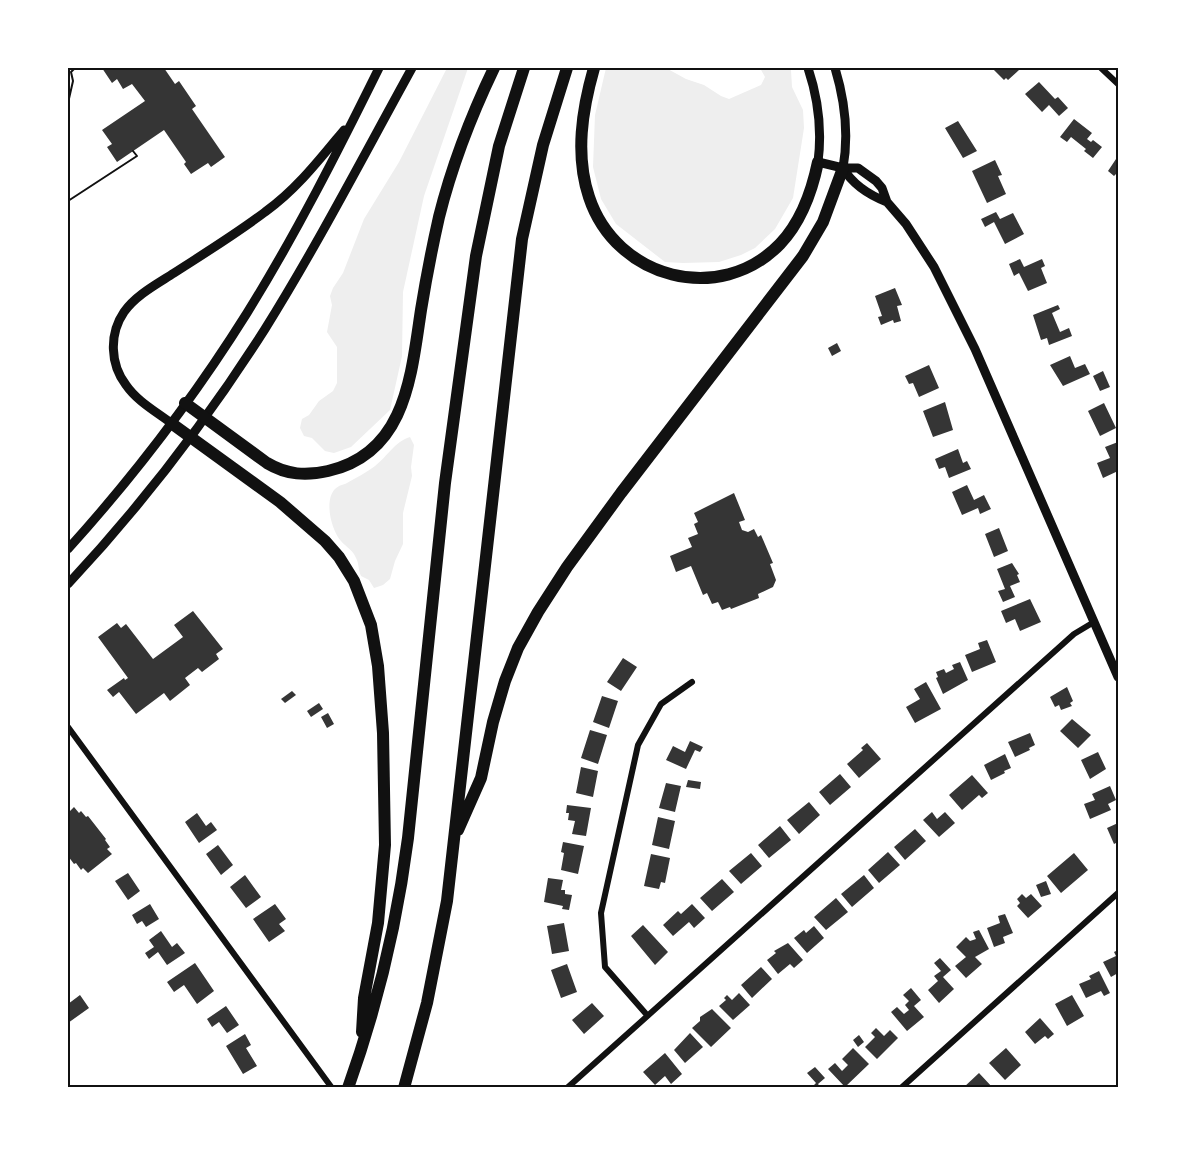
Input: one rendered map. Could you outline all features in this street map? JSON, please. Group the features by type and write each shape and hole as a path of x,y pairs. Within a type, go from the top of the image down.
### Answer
{"highway":[{"path":"185,404 267,464 293,473 309,474 341,467 362,457 381,442 394,422 408,388 426,278 446,193 471,118 494,68"},
{"path":"348,1088 363,1045 388,952 404,868 445,483 477,248 496,156 524,68"},
{"path":"404,1088 432,984 447,901 519,263 536,170 567,68"},
{"path":"594,68 586,100 581,136 582,167 590,199 603,225 617,242 636,258 658,271 681,277 707,278 739,272 761,260 780,244 795,225 808,198 818,162"},
{"path":"455,837 481,778 493,722 505,681 518,648 538,612 567,567 621,493 803,256 823,222 843,168"},
{"path":"171,423 280,502 325,541 339,557 354,581 371,625 378,666 383,733 385,845 378,922 364,998 363,1045"}],"main road":[{"path":"68,549 116,494 171,423 236,330 303,216 379,68"},
{"path":"68,584 129,514 190,436 244,360 285,296 412,68"},
{"path":"808,68 819,125 818,162 862,170 879,184 887,202 920,244 952,300 1119,677"},
{"path":"835,68 846,121 843,168 853,181 870,195 887,202"},
{"path":"171,423 134,394 118,373 113,346 115,330 121,317 129,306 145,293 280,201 355,117"}],"street":[{"path":"1101,68 1119,84"},
{"path":"567,1088 1066,642 1094,622"},
{"path":"647,1015 605,967 601,913 638,746 660,704 692,682"},
{"path":"68,727 333,1088"},
{"path":"901,1088 1119,893"}],"path":[{"path":"68,103 73,81 71,72 75,68"},
{"path":"68,201 136,156 134,151"}],"shaded area":[{"path":"447,68 468,68 424,196 403,292 402,356 390,410 351,447 334,453 325,451 312,438 304,436 300,428 302,419 309,415 319,401 333,391 337,383 337,347 327,332 332,305 330,296 343,273 364,219 399,162"},
{"path":"606,68 666,68 729,99 761,85 765,77 760,68 789,68 791,70 792,87 803,110 804,128 793,198 775,229 755,248 719,262 665,262 616,224 601,199 593,167 595,115"},
{"path":"410,437 414,445 412,476 403,513 403,544 390,579 374,588 369,580 361,576 355,555 334,530 330,515 330,500 336,488 372,468 395,446"}],"building":[{"path":"102,68 164,68 175,84 179,81 196,106 192,109 225,157 211,167 208,163 191,174 184,164 186,162 164,130 117,162 107,147 112,144 102,130 145,101 132,84 123,89 117,79 112,83"},
{"path":"992,68 1017,68 1019,70 1008,80 1006,78 1004,80"},
{"path":"1039,82 1055,99 1058,97 1068,108 1059,116 1049,105 1042,112 1025,94"},
{"path":"1074,119 1092,133 1087,139 1091,142 1093,140 1102,147 1093,158 1071,137 1067,142 1060,137"},
{"path":"958,121 977,151 963,158 945,128"},
{"path":"1118,156 1118,172 1114,176 1108,171"},
{"path":"995,160 1002,175 998,176 1006,194 987,203 972,171"},
{"path":"996,212 1000,219 1013,213 1024,234 1005,244 994,222 985,227 981,219"},
{"path":"1020,259 1024,267 1042,259 1045,266 1041,268 1047,283 1028,291 1019,273 1014,276 1009,264"},
{"path":"895,288 902,305 897,306 901,321 894,323 893,320 881,325 878,317 882,316 875,296"},
{"path":"1058,305 1060,309 1052,313 1060,332 1069,328 1072,336 1049,345 1047,338 1041,340 1033,315"},
{"path":"837,343 841,351 832,356 828,348"},
{"path":"1070,356 1075,368 1085,364 1090,374 1063,386 1050,365"},
{"path":"929,365 939,388 919,397 913,383 909,384 905,376"},
{"path":"1103,371 1110,387 1100,391 1093,376"},
{"path":"945,402 953,430 933,437 923,411"},
{"path":"1104,403 1116,428 1100,436 1088,411"},
{"path":"1118,442 1118,471 1103,478 1097,463 1110,458 1105,447"},
{"path":"958,449 963,463 967,461 971,469 949,478 945,467 939,469 935,459"},
{"path":"967,485 974,500 984,495 991,509 980,514 978,508 962,515 952,492"},
{"path":"734,493 745,520 739,522 742,530 748,532 754,529 758,537 761,535 773,563 770,564 776,580 773,587 758,594 759,598 731,609 730,607 722,610 718,602 712,604 707,593 703,595 691,566 676,572 670,556 692,547 688,538 698,534 694,524 698,522 694,513"},
{"path":"999,528 1008,551 994,557 985,534"},
{"path":"1012,563 1019,574 1017,575 1020,582 1010,586 1015,597 1003,602 998,591 1005,589 997,569"},
{"path":"1030,599 1041,622 1020,631 1015,619 1006,623 1001,611"},
{"path":"193,611 223,649 216,654 219,659 202,672 198,668 185,678 190,685 170,701 164,693 136,714 119,692 113,697 107,690 124,678 125,680 128,678 98,637 117,623 121,628 126,624 153,659 183,637 174,625"},
{"path":"987,640 996,662 972,672 965,655 980,649 978,643"},
{"path":"623,658 637,667 621,691 607,682"},
{"path":"960,662 968,680 943,694 936,678 938,677 936,672 944,669 946,673 954,669 952,665"},
{"path":"926,682 941,709 915,723 906,707 920,699 914,689"},
{"path":"1067,687 1073,701 1070,703 1072,706 1061,710 1059,705 1055,707 1050,697"},
{"path":"292,691 296,695 285,703 281,699"},
{"path":"602,696 618,701 609,728 593,722"},
{"path":"319,703 323,709 311,717 307,711"},
{"path":"328,713 334,724 327,728 321,717"},
{"path":"1072,719 1091,735 1078,748 1060,731"},
{"path":"590,730 607,735 598,764 581,758"},
{"path":"1030,733 1035,745 1015,757 1008,742"},
{"path":"690,741 703,747 700,752 695,750 686,769 666,760 673,746 685,752"},
{"path":"867,743 881,759 859,778 847,764 863,750 861,748"},
{"path":"1098,752 1106,769 1090,779 1081,760"},
{"path":"1005,754 1011,768 991,780 984,765"},
{"path":"581,767 598,771 593,797 576,793"},
{"path":"840,774 851,787 830,805 819,792"},
{"path":"972,775 988,793 982,798 979,795 962,810 949,795"},
{"path":"688,780 701,782 700,789 686,787"},
{"path":"666,783 681,786 675,812 659,808"},
{"path":"1110,786 1116,800 1108,804 1111,810 1090,819 1084,804 1095,800 1092,794"},
{"path":"809,802 820,815 799,834 787,820"},
{"path":"567,805 591,808 586,836 572,834 575,821 568,820"},
{"path":"74,807 79,813 81,811 86,817 88,816 106,839 110,847 107,849 112,854 88,873 83,868 81,870 68,856 68,813"},
{"path":"932,812 937,819 945,812 955,823 939,837 923,820"},
{"path":"197,813 206,826 211,822 217,830 199,843 185,822"},
{"path":"658,817 675,821 669,849 652,845"},
{"path":"1118,823 1118,842 1114,844 1107,828"},
{"path":"780,826 791,840 769,858 758,845"},
{"path":"915,829 926,841 905,860 894,847"},
{"path":"563,842 584,846 578,874 561,870"},
{"path":"218,845 233,865 221,875 206,854"},
{"path":"888,852 900,865 879,883 868,870"},
{"path":"751,853 762,866 741,884 729,871"},
{"path":"1074,853 1088,870 1061,893 1047,876"},
{"path":"651,854 670,858 665,883 661,882 659,889 644,886"},
{"path":"128,873 140,891 128,900 115,881"},
{"path":"245,875 261,897 246,908 230,887"},
{"path":"864,875 874,888 852,907 841,894"},
{"path":"548,878 563,880 561,890 565,890 565,894 572,895 569,910 562,909 563,906 544,902"},
{"path":"722,879 734,892 712,911 700,898"},
{"path":"1046,881 1051,894 1041,897 1036,885"},
{"path":"1022,894 1026,898 1031,894 1042,906 1028,918 1017,906 1020,903 1017,899"},
{"path":"836,898 848,912 826,930 814,917"},
{"path":"150,904 159,919 146,927 142,921 137,924 132,915"},
{"path":"275,904 286,919 279,924 285,931 269,942 253,919"},
{"path":"692,904 705,918 694,928 689,922 673,936 663,925 678,911 681,914"},
{"path":"1005,914 1013,933 1003,937 1005,943 994,947 987,928 1000,923 998,916"},
{"path":"564,923 569,951 552,954 547,926"},
{"path":"643,925 668,952 655,965 631,936"},
{"path":"814,926 824,938 807,953 794,938 804,930 806,933"},
{"path":"979,930 989,949 975,957 982,964 966,978 955,966 966,957 956,947 966,937 970,941 976,939 973,932"},
{"path":"161,931 172,947 177,943 185,953 167,965 158,952 149,959 145,953 154,947 149,940"},
{"path":"788,943 803,960 794,968 790,964 778,974 767,960 776,953 774,951"},
{"path":"1118,950 1118,973 1111,977 1103,962 1116,956 1114,952"},
{"path":"940,958 951,970 943,977 954,989 939,1003 928,990 938,981 934,976 941,971 934,963"},
{"path":"195,963 214,991 197,1004 184,985 174,992 167,982"},
{"path":"567,964 577,992 561,998 551,970"},
{"path":"761,967 772,979 752,998 741,985"},
{"path":"1099,971 1110,993 1104,996 1101,991 1086,998 1079,984 1091,979 1089,976"},
{"path":"911,988 921,1000 914,1006 924,1017 907,1031 891,1012 897,1007 904,1014 909,1010 905,1005 909,1001 903,995"},
{"path":"739,993 750,1005 733,1020 719,1006 726,1000 724,998 727,995 732,1000"},
{"path":"80,995 89,1008 68,1023 68,1004"},
{"path":"1072,995 1084,1016 1067,1026 1055,1004"},
{"path":"592,1003 604,1016 584,1034 572,1020"},
{"path":"226,1006 239,1025 227,1033 219,1022 212,1027 207,1019"},
{"path":"712,1009 731,1028 711,1047 692,1028 700,1021 700,1017"},
{"path":"1040,1018 1054,1034 1048,1039 1045,1036 1035,1044 1025,1032"},
{"path":"876,1028 884,1036 890,1030 898,1038 877,1059 865,1047 875,1037 871,1033"},
{"path":"690,1033 703,1047 685,1063 674,1050"},
{"path":"245,1034 251,1045 246,1048 257,1066 243,1074 226,1046"},
{"path":"859,1035 864,1042 858,1047 853,1040"},
{"path":"853,1048 869,1064 845,1087 828,1069 835,1063 842,1071 848,1065 842,1059"},
{"path":"1006,1048 1021,1065 1005,1080 989,1063"},
{"path":"665,1053 682,1074 671,1084 665,1076 655,1085 643,1072"},
{"path":"815,1067 825,1078 818,1084 821,1088 814,1088 816,1083 807,1073"},
{"path":"979,1073 993,1088 963,1088"}]}
